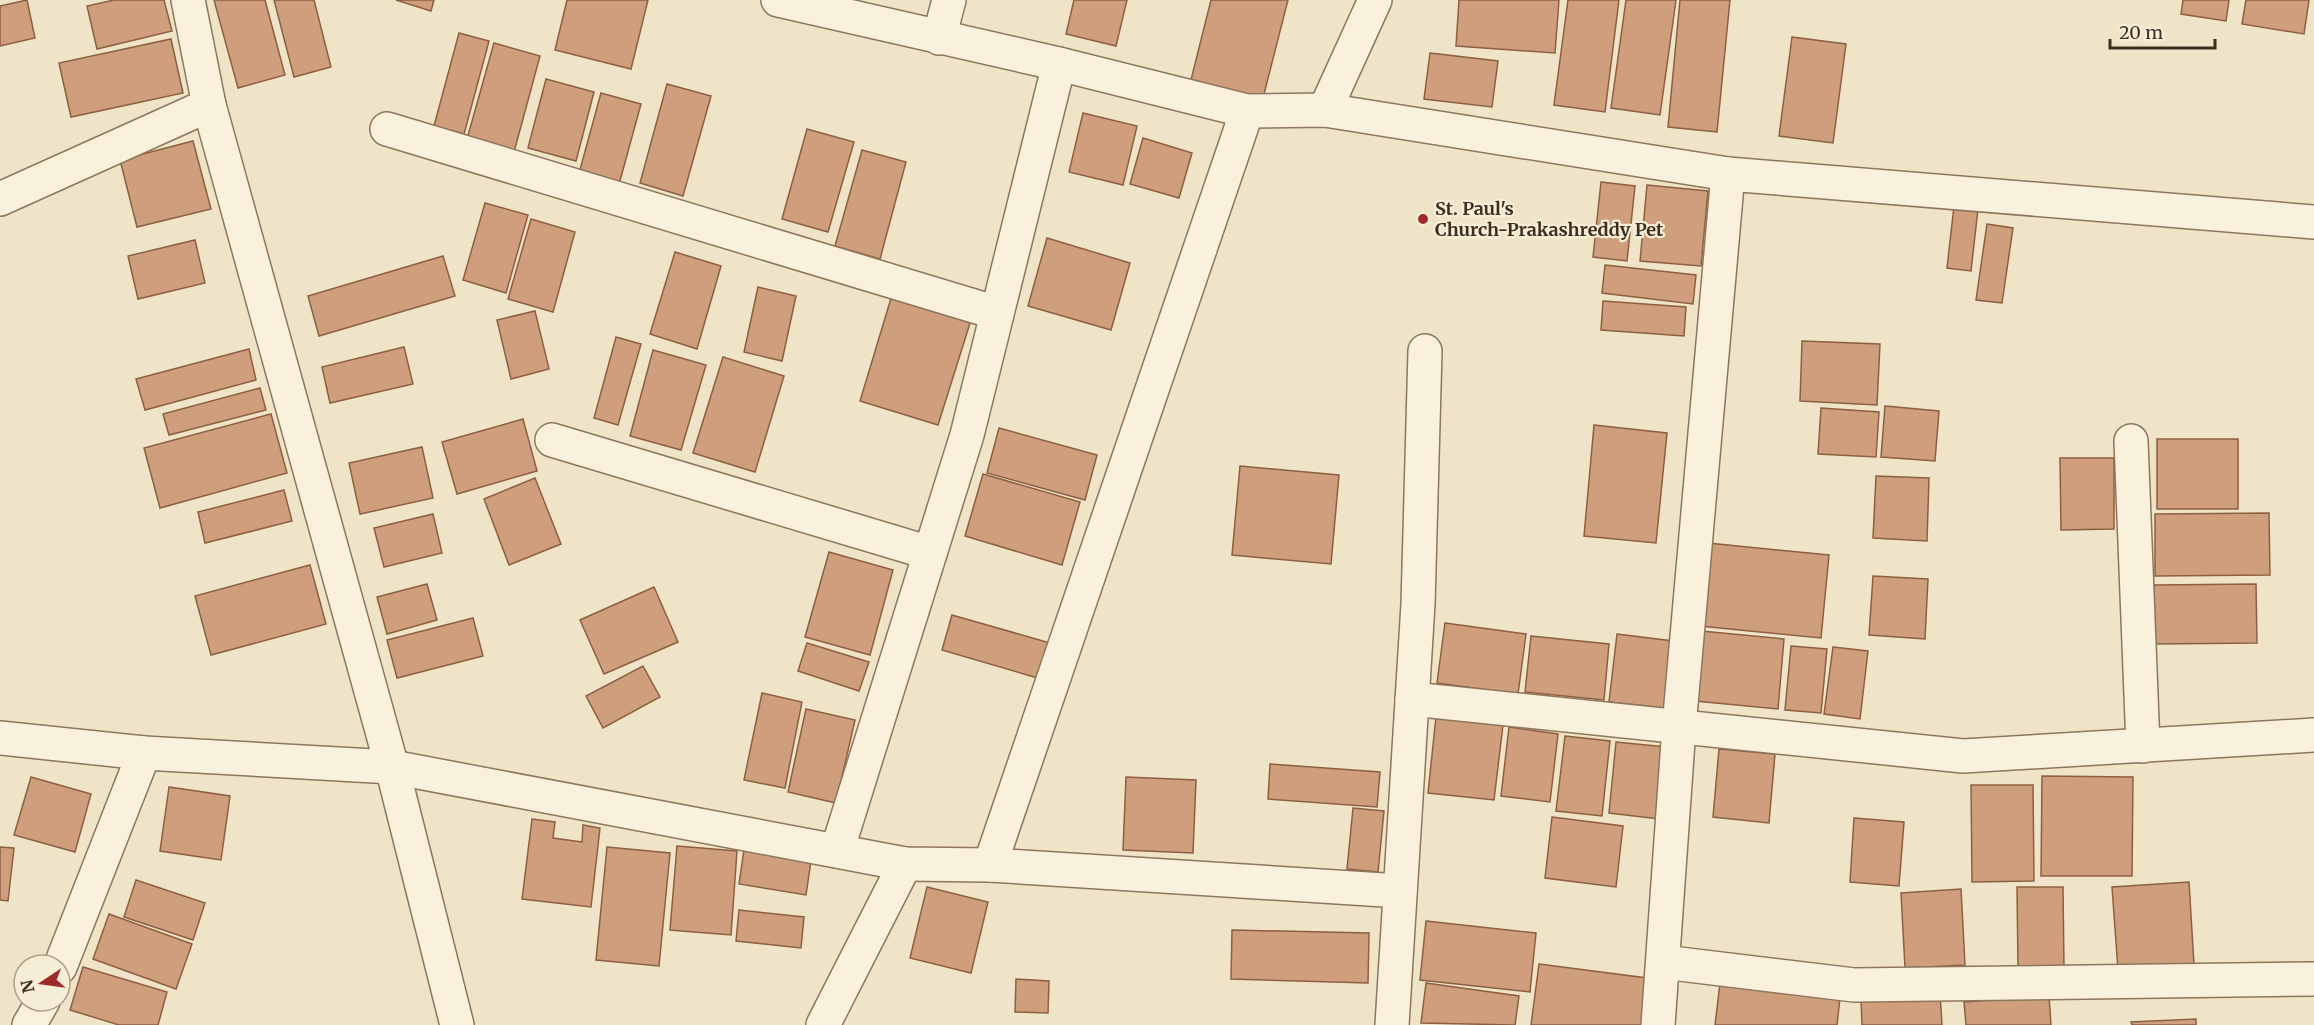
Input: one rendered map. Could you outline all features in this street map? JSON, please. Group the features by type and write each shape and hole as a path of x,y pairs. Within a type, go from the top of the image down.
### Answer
{"street":[{"path":"188,0 208,105 392,767 457,1025"},
{"path":"778,0 1059,64 1247,111 1325,110 1728,174 2314,222"},
{"path":"939,38 949,0"},
{"path":"1325,110 1375,0"},
{"path":"837,851 967,435 1059,64"},
{"path":"0,199 208,105"},
{"path":"990,865 1247,111"},
{"path":"387,129 997,313"},
{"path":"1658,1025 1679,727 1728,174"},
{"path":"1392,1025 1412,699 1425,351"},
{"path":"552,440 930,553"},
{"path":"2131,441 2144,746"},
{"path":"1412,699 1963,756 2314,735"},
{"path":"0,738 144,753 392,767 905,864 990,865 1400,891"},
{"path":"65,953 144,753"},
{"path":"823,1025 905,864"},
{"path":"1663,962 1854,985 2314,979"}],"building":[{"path":"27,0 35,38 0,46 0,6"},
{"path":"114,0 164,0 172,31 97,49 87,6"},
{"path":"214,0 265,0 285,75 238,88"},
{"path":"274,0 314,0 331,67 294,77"},
{"path":"396,0 434,0 431,11"},
{"path":"567,0 648,0 631,69 555,50"},
{"path":"1074,0 1127,0 1116,46 1066,34"},
{"path":"1211,0 1288,0 1263,98 1191,80"},
{"path":"1459,0 1559,0 1555,53 1456,46"},
{"path":"1568,0 1619,0 1605,112 1554,105"},
{"path":"1626,0 1676,0 1660,115 1611,108"},
{"path":"1680,0 1730,0 1717,132 1668,127"},
{"path":"2183,0 2229,0 2226,21 2181,14"},
{"path":"2246,0 2309,0 2304,34 2242,24"},
{"path":"459,33 489,41 464,134 434,126"},
{"path":"1792,37 1846,44 1833,143 1779,136"},
{"path":"171,39 183,93 71,117 59,63"},
{"path":"494,43 540,56 514,152 467,139"},
{"path":"1430,53 1498,61 1492,107 1424,99"},
{"path":"546,79 594,92 576,161 528,148"},
{"path":"667,84 711,96 683,196 640,183"},
{"path":"601,93 641,104 618,188 578,177"},
{"path":"1083,113 1137,126 1123,185 1069,172"},
{"path":"807,129 854,142 828,232 782,219"},
{"path":"1143,138 1192,153 1179,198 1130,184"},
{"path":"193,141 211,209 137,227 120,160"},
{"path":"862,150 906,162 880,259 835,246"},
{"path":"1601,182 1635,186 1627,261 1593,257"},
{"path":"1647,185 1708,191 1701,266 1640,261"},
{"path":"485,203 528,215 506,293 463,280"},
{"path":"1954,206 1978,209 1971,271 1947,268"},
{"path":"531,219 575,232 553,312 508,299"},
{"path":"1987,224 2013,228 2002,303 1976,300"},
{"path":"1047,238 1130,263 1111,330 1028,306"},
{"path":"195,240 205,283 138,299 128,256"},
{"path":"675,252 721,266 697,349 650,334"},
{"path":"443,256 455,296 319,336 308,296"},
{"path":"1605,265 1696,275 1693,304 1602,293"},
{"path":"758,287 796,296 782,361 744,352"},
{"path":"892,295 971,320 938,425 860,401"},
{"path":"1603,301 1686,307 1684,336 1601,330"},
{"path":"535,311 549,369 511,379 497,320"},
{"path":"616,337 641,344 618,425 594,418"},
{"path":"1802,341 1880,344 1877,405 1800,401"},
{"path":"404,347 413,384 330,403 322,367"},
{"path":"249,349 256,380 145,410 136,379"},
{"path":"653,350 706,365 681,450 630,436"},
{"path":"723,357 784,376 755,472 693,453"},
{"path":"260,388 266,410 169,435 163,414"},
{"path":"1885,406 1939,411 1935,461 1881,457"},
{"path":"1821,408 1879,412 1876,457 1818,454"},
{"path":"271,414 287,473 160,508 144,448"},
{"path":"523,419 537,471 457,494 442,442"},
{"path":"1594,425 1667,433 1656,543 1584,536"},
{"path":"999,428 1097,455 1085,500 987,473"},
{"path":"2157,439 2238,439 2238,509 2157,509"},
{"path":"422,447 433,498 360,514 349,463"},
{"path":"2060,458 2114,458 2114,529 2061,530"},
{"path":"1240,466 1339,475 1331,564 1232,555"},
{"path":"983,474 1080,502 1062,565 965,536"},
{"path":"1876,476 1929,478 1927,541 1873,538"},
{"path":"535,478 561,544 509,565 484,499"},
{"path":"284,490 292,521 205,543 198,512"},
{"path":"2269,513 2270,575 2155,576 2155,514"},
{"path":"433,514 442,553 384,567 374,528"},
{"path":"1708,543 1829,555 1821,638 1700,626"},
{"path":"829,552 893,570 870,655 805,637"},
{"path":"310,565 326,624 211,655 195,596"},
{"path":"1873,576 1928,579 1925,639 1869,635"},
{"path":"427,584 437,620 387,634 377,597"},
{"path":"2256,584 2257,643 2155,644 2154,585"},
{"path":"654,587 678,642 604,674 580,620"},
{"path":"952,615 1050,643 1041,679 942,650"},
{"path":"473,618 483,656 397,678 387,640"},
{"path":"1445,623 1526,634 1518,694 1437,683"},
{"path":"1701,631 1784,639 1778,709 1695,701"},
{"path":"1617,634 1673,641 1665,708 1609,702"},
{"path":"1531,636 1609,644 1604,700 1525,692"},
{"path":"807,643 869,662 859,691 798,671"},
{"path":"1791,646 1827,649 1821,713 1785,710"},
{"path":"1833,647 1868,651 1860,719 1824,714"},
{"path":"643,666 660,697 603,728 586,696"},
{"path":"762,693 802,702 785,788 744,780"},
{"path":"806,709 855,720 836,803 788,792"},
{"path":"1436,717 1503,725 1494,800 1428,793"},
{"path":"1509,727 1558,734 1550,802 1501,796"},
{"path":"1565,736 1610,741 1602,816 1556,811"},
{"path":"1616,742 1666,747 1659,819 1609,813"},
{"path":"1719,749 1775,754 1769,823 1713,817"},
{"path":"1270,764 1380,772 1377,807 1268,799"},
{"path":"2042,776 2133,777 2132,876 2041,876"},
{"path":"31,777 91,794 75,852 14,835"},
{"path":"1126,777 1196,780 1193,853 1123,850"},
{"path":"1971,785 2033,785 2034,881 1972,882"},
{"path":"169,787 230,796 221,860 160,851"},
{"path":"1353,808 1384,811 1378,872 1347,869"},
{"path":"1552,817 1623,826 1616,887 1545,878"},
{"path":"1854,818 1904,822 1899,886 1850,882"},
{"path":"532,819 555,822 553,838 582,842 583,825 600,828 591,907 522,899"},
{"path":"745,843 812,854 806,895 739,884"},
{"path":"677,846 737,851 731,935 670,930"},
{"path":"0,847 14,848 8,901 0,900"},
{"path":"607,847 670,853 659,966 596,960"},
{"path":"136,880 205,903 193,940 124,917"},
{"path":"2189,882 2194,965 2118,970 2112,887"},
{"path":"927,887 988,902 971,973 910,958"},
{"path":"2017,887 2063,887 2064,969 2018,969"},
{"path":"1961,889 1965,965 1905,968 1901,893"},
{"path":"739,910 804,917 801,948 736,941"},
{"path":"109,914 192,944 176,989 93,959"},
{"path":"1426,921 1536,933 1530,992 1420,980"},
{"path":"1232,930 1369,933 1368,983 1231,979"},
{"path":"1539,964 1647,978 1642,1025 1531,1025"},
{"path":"83,967 167,992 158,1025 119,1025 72,1011"},
{"path":"1016,979 1049,981 1048,1013 1015,1012"},
{"path":"1426,983 1519,996 1515,1025 1421,1023"},
{"path":"1720,983 1840,998 1837,1025 1715,1025"},
{"path":"1940,993 1942,1025 1862,1025 1861,998"},
{"path":"2049,996 2051,1025 1966,1025 1964,1002"},
{"path":"2196,1019 2196,1025 2132,1025 2131,1022"}],"place":[{"name":"St. Paul's Church-Prakashreddy Pet","path":"1423,219"}]}
